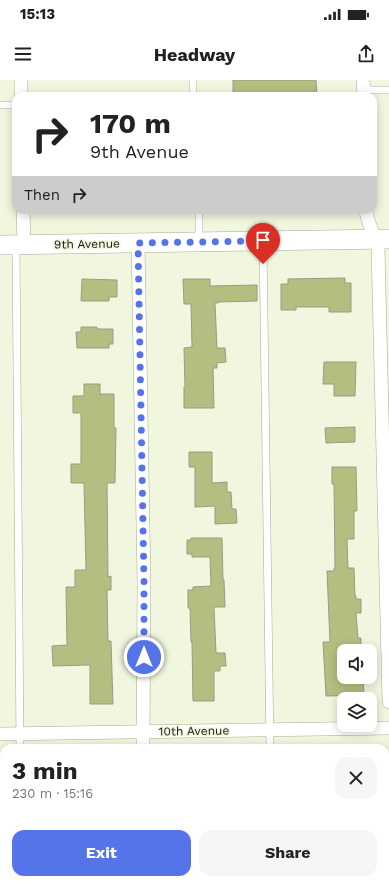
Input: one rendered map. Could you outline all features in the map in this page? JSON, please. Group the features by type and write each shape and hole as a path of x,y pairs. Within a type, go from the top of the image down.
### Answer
{"main road":[{"name":"9th Avenue","path":"13,245 382,239"}],"street":[{"path":"21,80 21,92"},
{"path":"13,245 22,214"},
{"path":"366,214 382,239 378,248 389,702"},
{"path":"138,243 144,582 144,744"},
{"name":"10th Avenue","path":"0,734 389,728"}],"lane":[{"path":"193,80 193,92"},
{"path":"364,89 389,90"},
{"path":"0,105 12,105"},
{"path":"199,214 199,242"},
{"path":"263,241 270,744"},
{"path":"13,245 20,744"}],"building":[{"path":"233,80 316,80 317,92 233,92"},
{"path":"345,278 345,283 351,283 351,312 329,312 329,307 296,307 296,310 281,310 281,284 288,284 288,279"},
{"path":"82,279 117,280 117,297 109,297 109,301 81,301"},
{"path":"183,279 210,279 210,286 257,285 257,301 215,303 217,348 225,348 226,362 217,363 217,368 213,368 214,408 184,408 184,348 192,347 191,304 184,304"},
{"path":"81,327 113,329 113,344 109,344 109,348 77,348 76,332 81,332"},
{"path":"324,362 356,362 355,396 334,396 334,384 323,384"},
{"path":"84,384 100,384 100,394 114,394 114,428 116,428 115,483 107,483 108,577 111,576 111,590 107,590 108,641 111,641 113,704 90,704 90,665 53,666 52,646 67,645 66,587 75,587 75,570 86,570 84,483 71,483 71,464 81,464 81,413 73,413 73,396 84,396"},
{"path":"355,427 355,442 326,443 325,428"},
{"path":"189,452 212,452 212,483 227,482 227,492 231,492 232,509 236,509 237,523 215,524 215,506 195,507 195,467 189,467"},
{"path":"332,467 356,467 357,511 354,511 354,539 347,539 348,568 354,568 355,596 356,599 361,599 361,613 356,613 358,638 361,638 361,644 337,644 337,684 363,684 364,692 337,692 337,696 326,696 323,642 330,642 327,571 334,571 335,568 334,484 332,484"},
{"path":"191,538 222,538 225,607 214,607 216,653 225,653 226,666 220,666 220,671 214,671 214,701 193,701 192,642 190,608 188,608 188,590 193,590 193,587 211,586 210,557 192,557 192,554 187,554 187,540 191,540"}],"route":[{"path":"144,657 138,243 263,241 263,264"}]}
